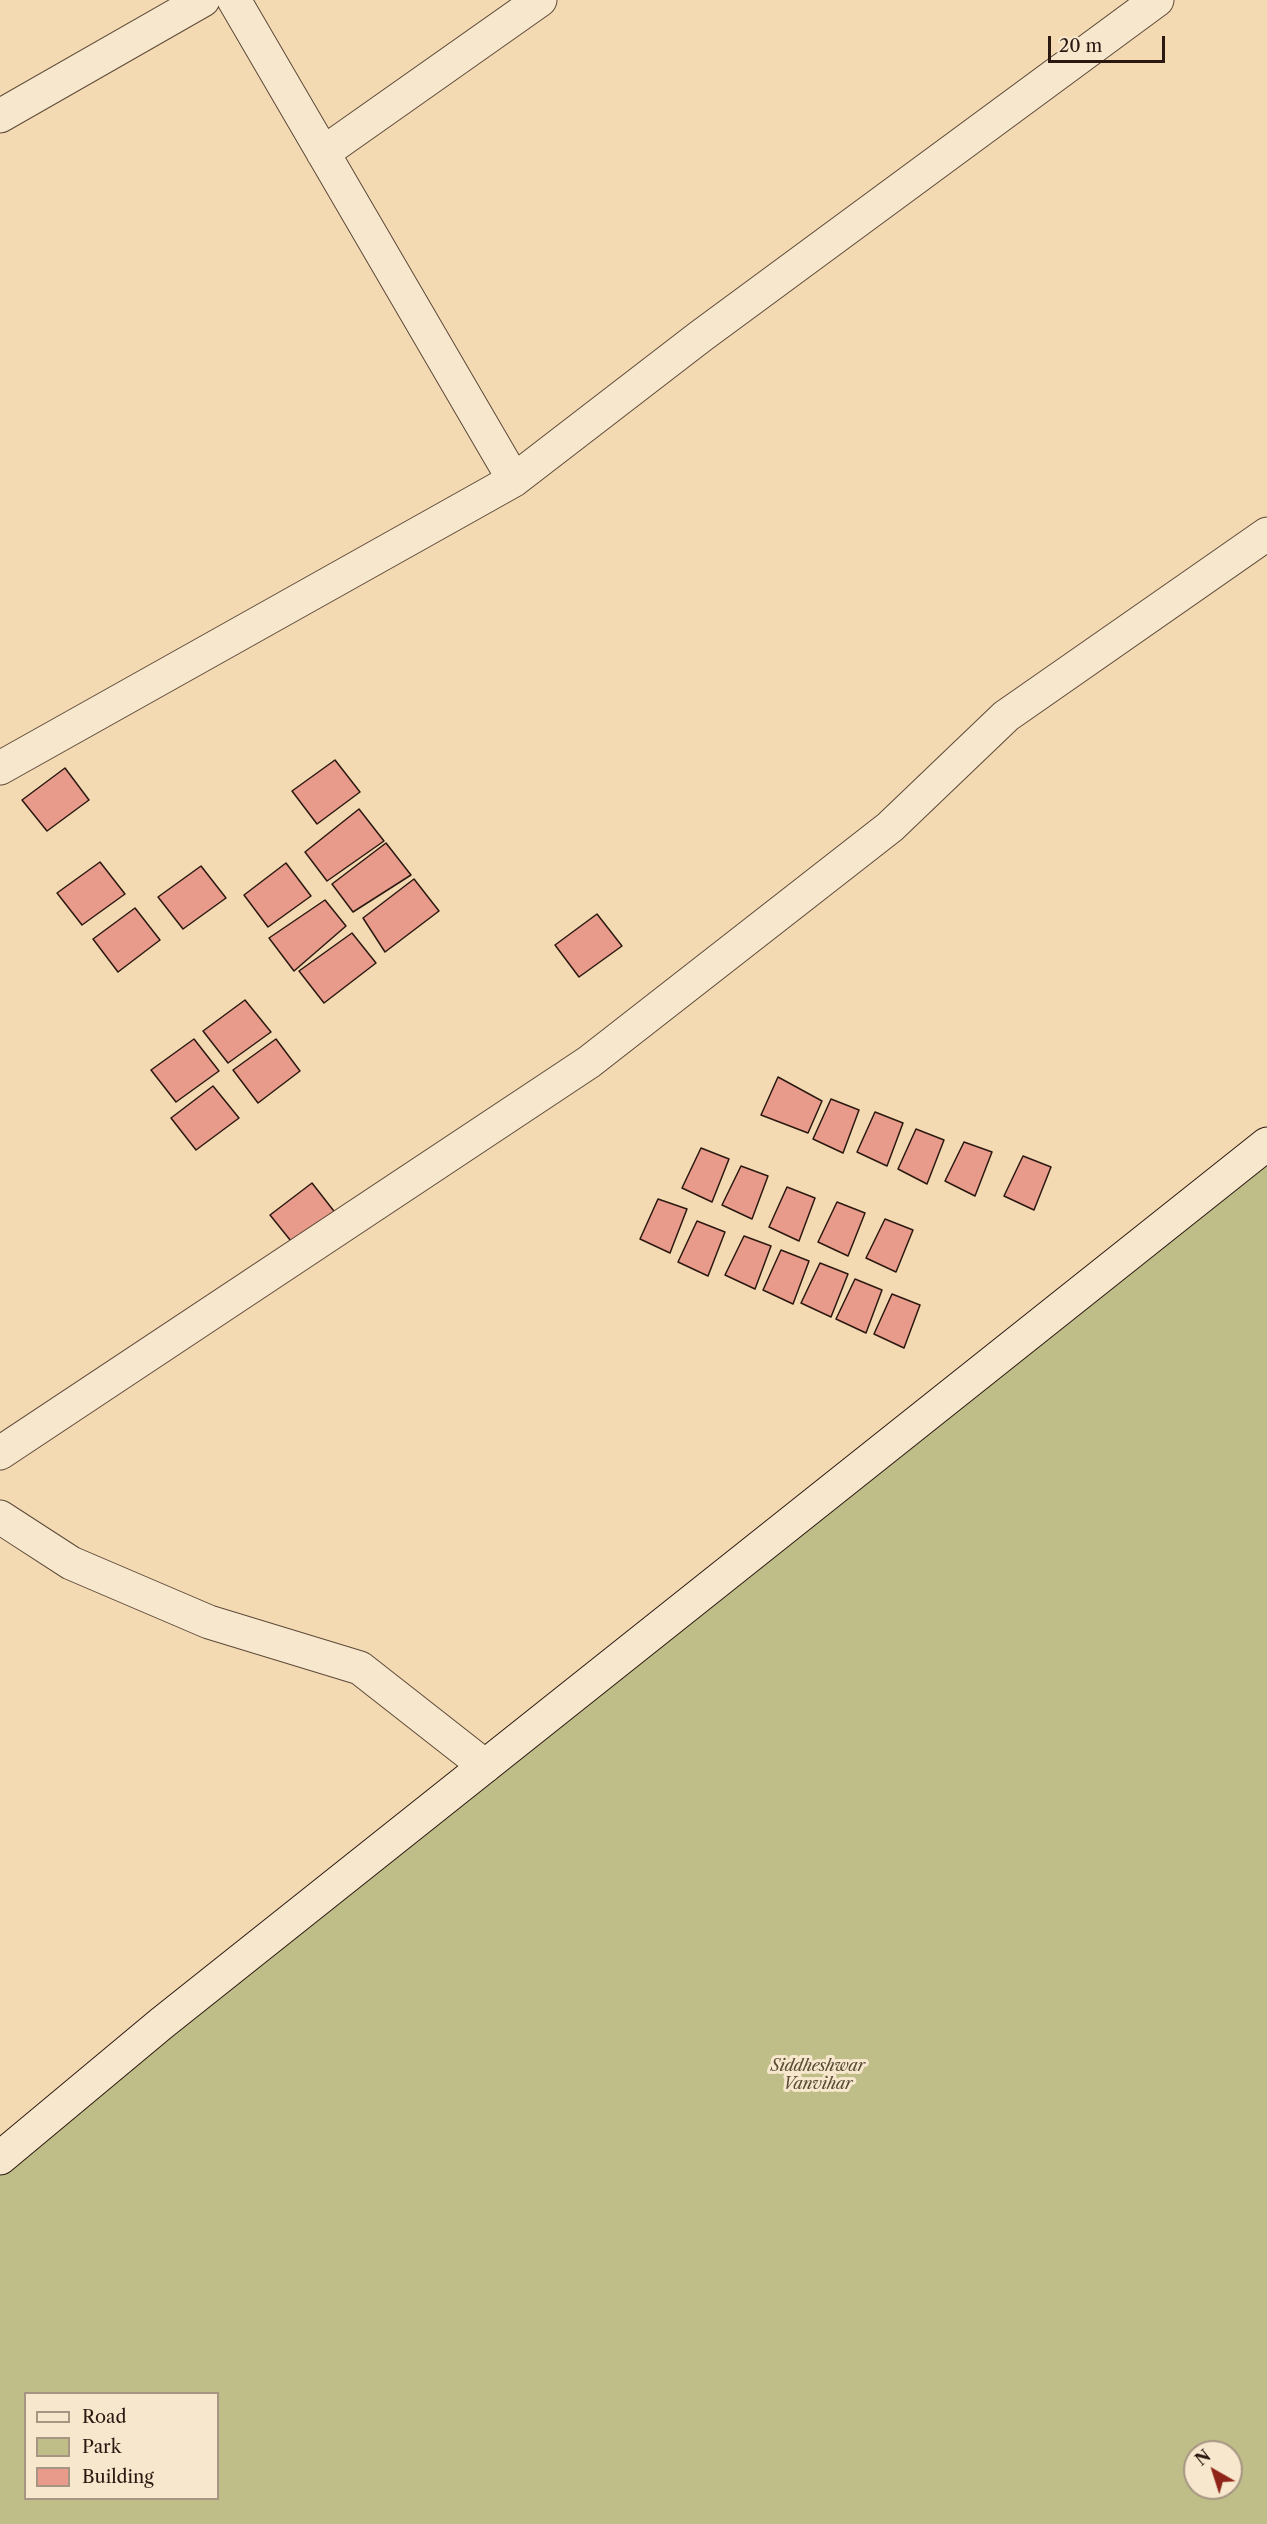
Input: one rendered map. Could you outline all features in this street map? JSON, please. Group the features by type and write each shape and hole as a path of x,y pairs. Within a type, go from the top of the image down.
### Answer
{"street":[{"path":"0,116 203,0"},
{"path":"234,0 514,480"},
{"path":"323,153 540,0"},
{"path":"0,768 514,480 701,336 1157,0"},
{"path":"0,1453 589,1062 890,827 1006,716 1267,534"},
{"path":"0,2158 162,2023 1267,1144"},
{"path":"0,1518 71,1563 208,1622 360,1668 485,1766"}],"green space":[{"name":"Siddheshwar Vanvihar","path":"1267,1144 1267,2524 0,2524 0,2158"}],"building":[{"path":"335,760 360,792 317,824 292,791"},
{"path":"65,768 89,800 47,831 22,800"},
{"path":"359,809 384,841 327,881 305,852"},
{"path":"386,843 411,875 353,912 332,884"},
{"path":"100,862 125,894 82,925 57,893"},
{"path":"286,863 311,896 268,927 244,895"},
{"path":"201,866 226,898 183,929 158,897"},
{"path":"414,879 439,911 385,952 363,918"},
{"path":"325,900 346,926 294,971 269,938"},
{"path":"135,908 160,940 118,972 93,939"},
{"path":"597,914 622,946 579,977 555,945"},
{"path":"352,933 376,963 324,1003 299,971"},
{"path":"245,1000 271,1032 228,1063 203,1031"},
{"path":"194,1039 219,1071 176,1102 151,1070"},
{"path":"276,1039 300,1071 258,1103 233,1070"},
{"path":"778,1077 822,1101 808,1133 761,1115"},
{"path":"213,1086 239,1118 196,1150 171,1118"},
{"path":"831,1099 859,1110 843,1153 813,1139"},
{"path":"875,1112 903,1123 887,1166 857,1152"},
{"path":"916,1129 944,1140 927,1184 898,1169"},
{"path":"964,1142 992,1152 975,1196 945,1181"},
{"path":"701,1148 729,1159 712,1202 682,1188"},
{"path":"1023,1156 1051,1167 1034,1210 1004,1196"},
{"path":"741,1166 768,1176 752,1219 722,1205"},
{"path":"312,1183 337,1215 295,1246 270,1215"},
{"path":"787,1187 815,1198 799,1241 769,1227"},
{"path":"658,1199 687,1209 670,1253 640,1239"},
{"path":"837,1202 865,1213 848,1256 818,1242"},
{"path":"885,1219 913,1230 896,1272 866,1258"},
{"path":"697,1221 725,1232 708,1276 678,1262"},
{"path":"744,1236 771,1246 755,1289 725,1275"},
{"path":"781,1250 809,1261 793,1304 763,1290"},
{"path":"820,1263 848,1274 831,1317 801,1303"},
{"path":"855,1279 882,1290 866,1333 836,1319"},
{"path":"892,1294 920,1305 904,1348 874,1334"}]}
